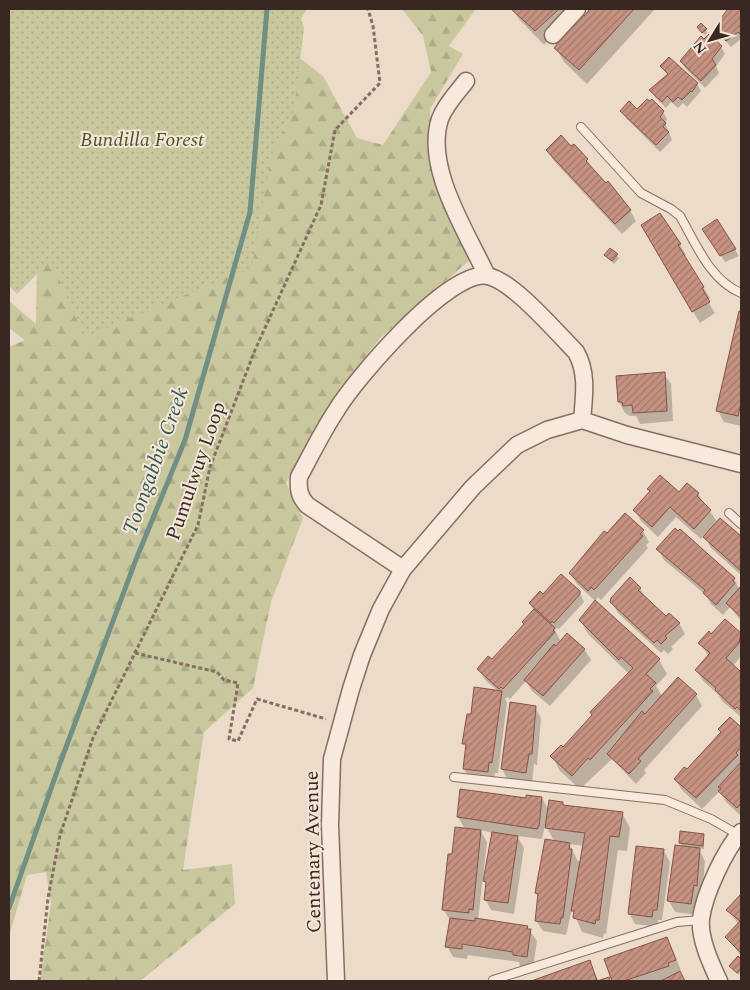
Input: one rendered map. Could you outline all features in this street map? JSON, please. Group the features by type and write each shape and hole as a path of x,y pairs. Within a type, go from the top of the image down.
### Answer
{"street":[{"path":"553,35 577,9"},
{"path":"466,81 441,117 436,135 436,156 448,194 488,276"},
{"path":"403,569 307,505 301,498 298,487 299,477 335,411 385,348 425,309 450,290 475,276 488,276 512,289 576,352 583,364 585,391 582,420 627,435 741,464"},
{"name":"Centenary Avenue","path":"336,981 329,787 332,759 341,723 366,646 381,609 403,569 473,487 517,445 547,430 582,420"},
{"path":"718,981 708,952 701,920 708,892 740,834"}],"lane":[{"path":"581,127 641,193 680,216 715,274 722,282 741,292"},
{"path":"728,513 741,524"},
{"path":"454,777 665,800 711,819 740,834"},
{"path":"493,980 676,922 701,920"}],"path":[{"name":"Pumulwuy Loop","path":"39,981 48,898 60,835 93,738 198,525 210,467 255,350 322,204 335,130 380,83 373,26 368,9"},
{"path":"135,653 217,672 224,680 238,683 229,739 238,741 257,699 341,723"}],"green space":[{"path":"9,9 307,9 284,46 323,76 357,138 383,145 431,72 423,36 402,9 476,9 449,46 463,54 430,109 433,179 471,259 377,341 322,417 286,483 303,518 271,602 253,688 204,732 183,870 232,864 235,904 140,981 40,981 51,903 46,872 27,875 9,936 9,347 25,340 9,328 9,301 36,324 37,261"},
{"name":"Bundilla Forest","path":"9,9 298,9 304,28 294,110 271,157 252,267 84,337 51,260 17,294 9,286"}],"building":[{"path":"511,9 559,9 535,31"},
{"path":"590,9 634,9 579,70 554,48 582,14 584,16"},
{"path":"728,9 741,9 741,35 738,32 726,41 715,31 720,25 717,23"},
{"path":"701,23 707,29 702,33 697,27"},
{"path":"709,34 722,46 712,59 716,65 701,81 680,61 701,36 704,39"},
{"path":"669,57 698,83 692,92 682,100 678,97 673,102 667,96 662,102 649,90 668,74 660,66"},
{"path":"647,99 650,101 652,99 664,111 660,117 666,123 663,127 669,132 656,145 620,111 629,101 637,109"},
{"path":"561,135 571,146 574,144 588,159 586,161 606,183 608,181 631,210 615,224 546,150"},
{"path":"660,213 681,244 678,245 704,287 702,288 710,302 692,312 641,225"},
{"path":"717,219 736,249 720,256 702,229"},
{"path":"610,248 618,254 612,261 604,255"},
{"path":"739,311 741,312 741,403 738,416 716,411"},
{"path":"665,372 667,411 633,413 632,405 623,406 622,402 618,402 616,376"},
{"path":"660,475 679,492 687,483 699,493 697,496 711,510 694,529 670,507 652,527 633,510 650,491 647,489"},
{"path":"625,513 644,530 640,534 643,536 594,590 591,587 588,591 569,573 604,531 607,533"},
{"path":"720,518 741,536 741,571 703,537"},
{"path":"675,528 678,531 680,529 735,578 733,581 735,583 716,605 703,593 705,590 656,549"},
{"path":"561,574 580,591 580,594 554,623 552,621 551,623 529,603 540,591 543,594"},
{"path":"630,577 641,588 638,590 666,616 669,613 680,623 665,636 667,638 661,644 657,640 654,643 610,602 611,598"},
{"path":"741,586 741,617 726,603"},
{"path":"595,600 660,659 646,674 656,683 650,689 653,691 590,760 588,758 572,776 550,756 561,745 563,747 592,715 590,712 633,668 621,657 619,660 579,620"},
{"path":"534,609 555,628 553,630 555,632 503,689 501,687 499,689 477,669 488,656 492,659 524,624 522,622"},
{"path":"725,619 741,633 739,643 726,658 741,672 741,711 737,707 735,709 715,690 716,688 695,670 710,653 698,643 709,631 711,634"},
{"path":"567,633 585,649 543,696 524,680 554,644 556,646"},
{"path":"678,677 697,694 638,759 641,761 629,774 607,754 642,711 645,714"},
{"path":"474,687 502,691 492,763 489,762 488,772 463,769 466,744 462,744 467,714 471,714"},
{"path":"510,702 536,706 532,754 529,754 526,773 501,769"},
{"path":"730,717 741,727 741,747 736,753 738,755 696,798 674,779 684,767 687,769 721,732 718,729"},
{"path":"741,762 741,803 737,808 718,791 721,789 718,787"},
{"path":"460,789 526,798 526,795 542,797 539,826 537,829 457,817"},
{"path":"549,800 563,802 563,805 623,812 619,837 610,836 599,920 596,920 595,924 573,918 574,911 571,911 585,833 545,828"},
{"path":"455,827 481,830 473,910 469,909 469,913 442,910 448,854 452,854"},
{"path":"680,831 704,834 703,846 679,843"},
{"path":"492,832 518,836 508,903 484,900 486,882 483,881"},
{"path":"545,839 570,843 569,849 572,849 563,918 561,918 560,924 535,921 538,894 535,893"},
{"path":"675,845 700,848 697,886 694,885 691,904 667,901"},
{"path":"636,846 664,849 657,910 653,910 652,917 628,914"},
{"path":"741,894 741,953 725,937 740,921 726,910"},
{"path":"450,918 475,921 475,918 528,926 527,929 531,929 527,957 513,955 513,952 462,944 462,949 445,947"},
{"path":"667,937 676,960 668,963 669,966 624,981 612,981 604,959"},
{"path":"738,956 741,959 741,968 737,973 729,966"},
{"path":"590,960 597,981 531,981"},
{"path":"680,971 685,981 661,981"},
{"path":"609,977 610,981 597,981"}],"waterway":[{"name":"Toongabbie Creek","path":"9,908 59,766 135,562 185,440 250,212 267,9"}]}
